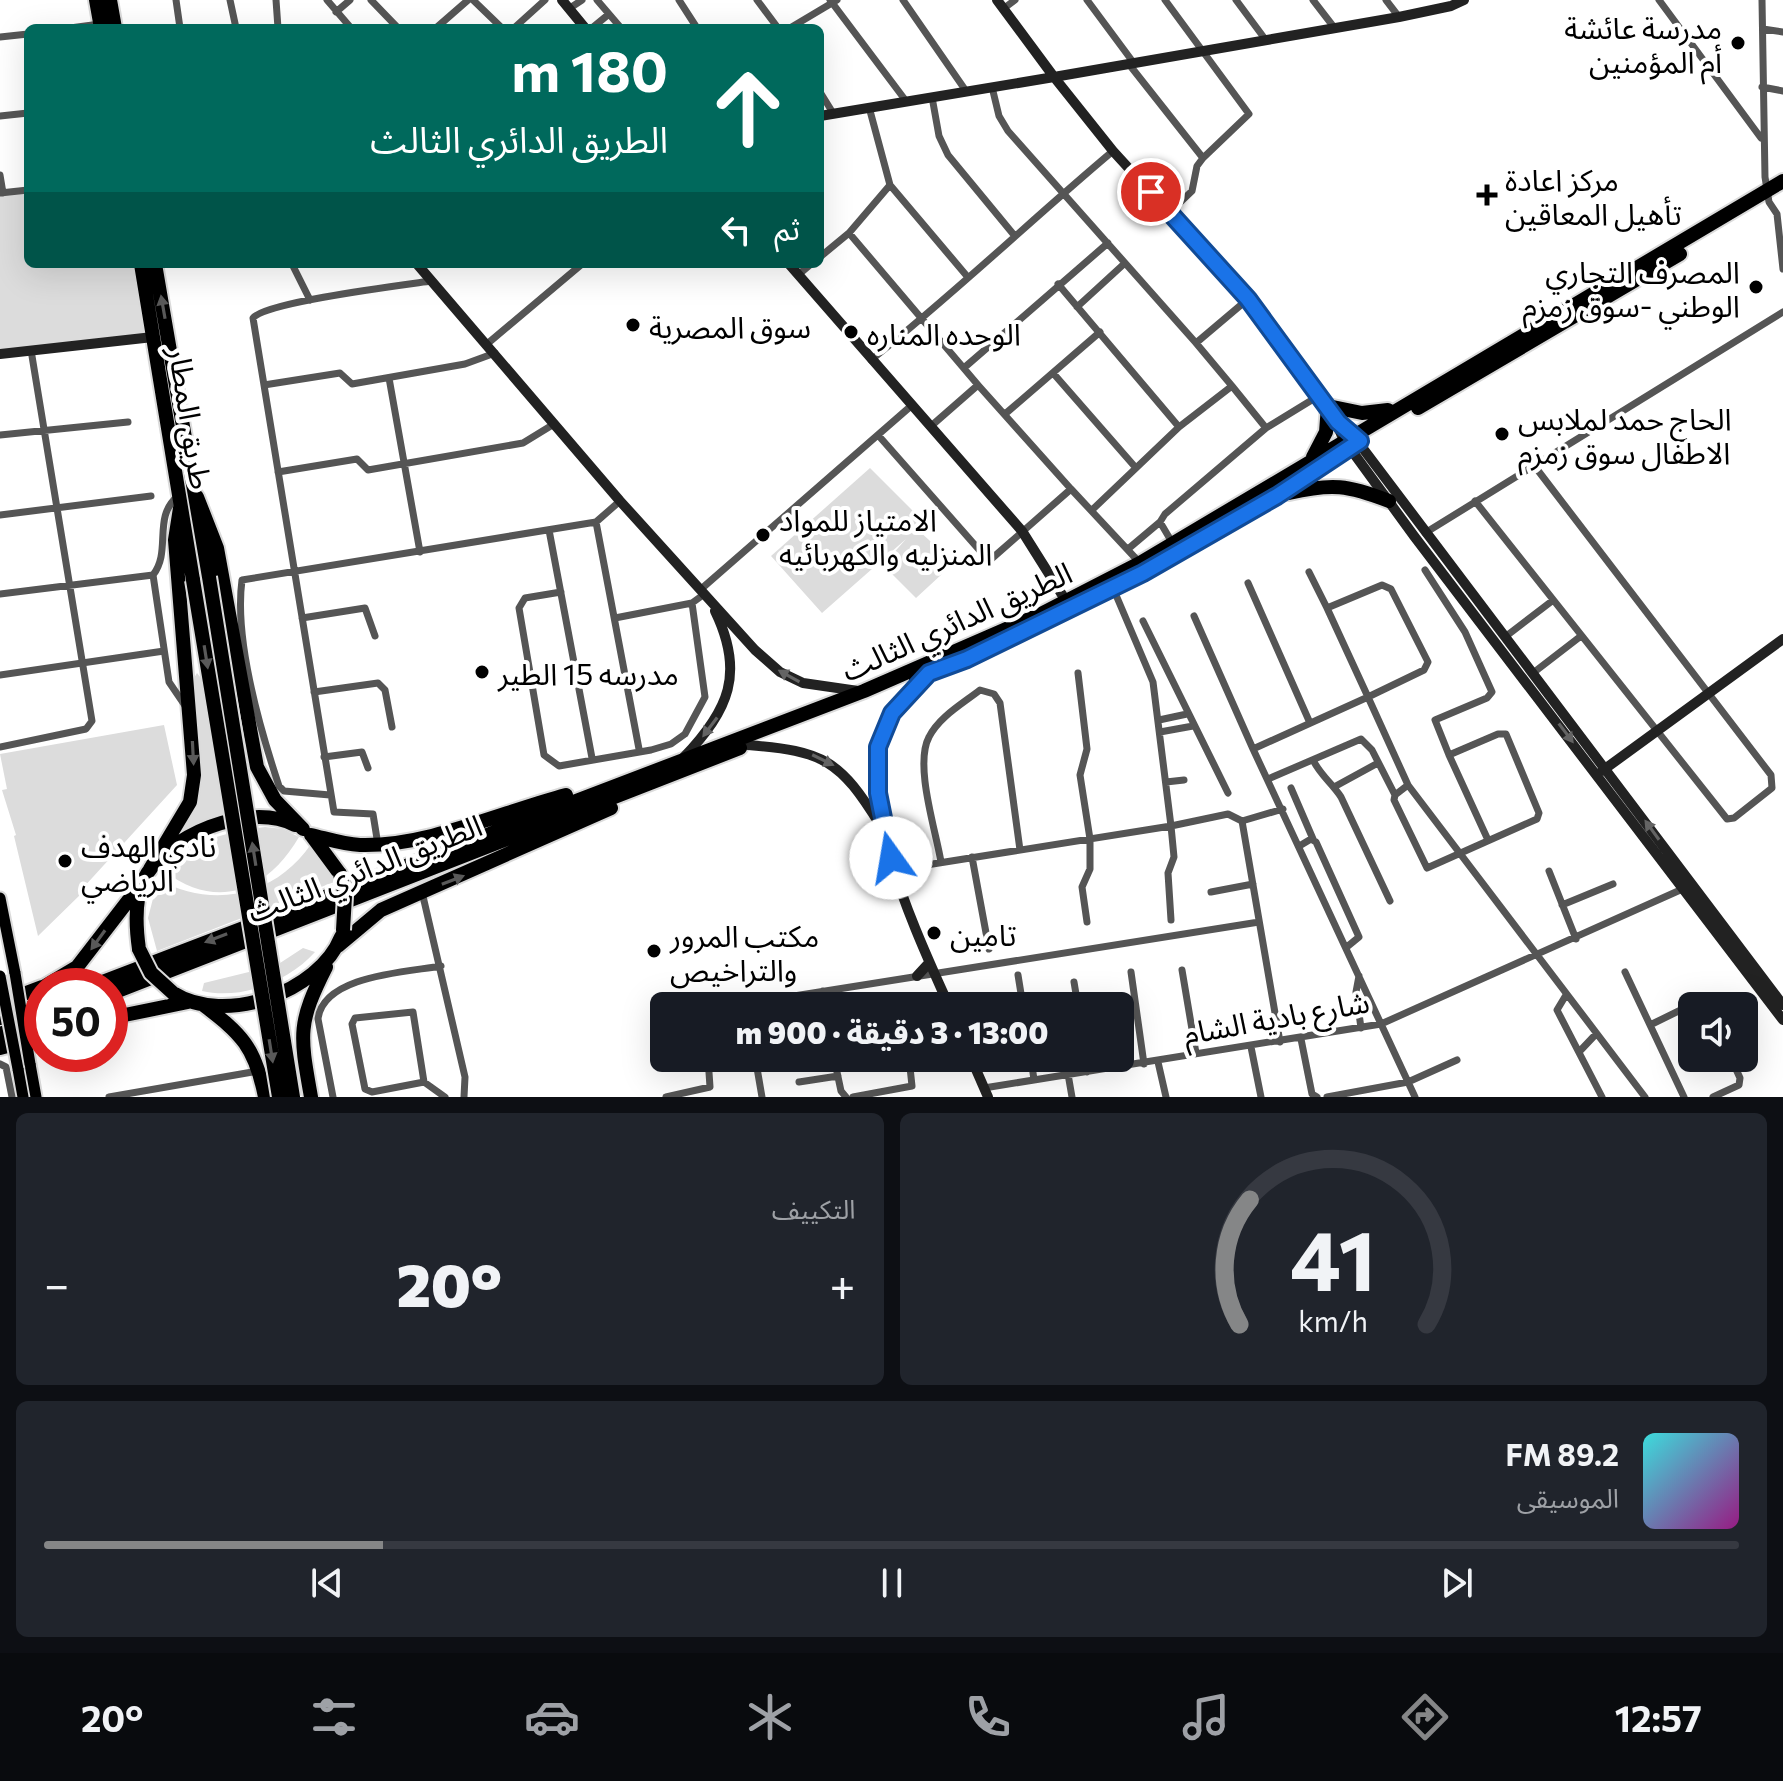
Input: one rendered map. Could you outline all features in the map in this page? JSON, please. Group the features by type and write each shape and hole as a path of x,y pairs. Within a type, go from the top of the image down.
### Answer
{"highway":[{"path":"96,0 104,24"},
{"path":"106,24 110,0"},
{"name":"الطريق الدائري الثالث","path":"128,987 645,788 967,659 1113,588 1277,496 1397,409 1774,205 1783,181"},
{"name":"الطريق الدائري الثالث","path":"128,972 864,691 1066,601 1140,563 1311,460 1352,441 1774,205 1783,193"},
{"name":"طريق المطار","path":"142,268 279,1097"},
{"name":"طريق المطار","path":"156,268 197,497 293,1097"},
{"path":"1311,460 1326,432 1324,400 1362,413 1397,409"},
{"path":"1277,496 1338,485 1389,501"},
{"path":"197,497 217,548 257,767 275,800 307,832 340,874 345,896 343,930 304,1013 303,1056 311,1097"},
{"path":"75,968 142,884 193,791 175,540 179,502"},
{"path":"150,869 188,839 227,820 264,816 343,844 378,845 434,833 628,780"},
{"path":"128,1015 196,1002 231,1005 273,996 310,976 370,916 573,828 645,788"},
{"path":"142,884 137,911 139,949 151,973 173,993 196,1002 239,1032 252,1051 265,1097"},
{"path":"0,1003 24,994"},
{"path":"0,1018 24,1010"},
{"path":"0,1034 24,1026"},
{"path":"0,1048 24,1042"}],"main road":[{"path":"0,898 36,1097"},
{"path":"0,976 23,1097"}],"street":[{"path":"176,0 179,24"},
{"path":"230,0 235,24"},
{"path":"276,0 278,24"},
{"path":"327,0 347,24"},
{"path":"336,12 350,0"},
{"path":"371,0 394,24"},
{"path":"441,24 470,0 497,24"},
{"path":"518,24 545,0"},
{"path":"582,0 566,4 582,24"},
{"path":"597,0 618,24"},
{"path":"679,0 692,24"},
{"path":"757,0 775,24"},
{"path":"903,0 966,91"},
{"path":"1015,0 1000,4 1113,151 1248,299 1352,441 1533,673 1753,974 1783,1020"},
{"path":"1087,0 1203,158"},
{"path":"1165,0 1249,114 1203,158 1197,166 1192,191 1170,212"},
{"path":"1236,0 1265,39"},
{"path":"1313,0 1333,26"},
{"path":"1386,0 1399,17"},
{"path":"1659,0 1763,140"},
{"path":"1762,0 1763,140 1783,269"},
{"path":"796,24 833,1 906,101"},
{"path":"824,115 1399,17 1460,1"},
{"path":"597,24 609,14"},
{"path":"1763,29 1783,32"},
{"path":"0,37 24,34"},
{"path":"992,87 1003,123 1061,194 1196,343 1266,428"},
{"path":"1762,87 1783,91"},
{"path":"932,97 939,136 948,155 1014,235"},
{"path":"824,98 833,113"},
{"path":"869,107 890,185 966,275"},
{"path":"0,116 24,113"},
{"path":"871,360 1113,151"},
{"path":"0,175 2,193 24,190"},
{"path":"824,254 849,233 890,185"},
{"path":"849,233 978,385 1140,563"},
{"path":"965,367 1108,243"},
{"path":"1077,307 1125,263"},
{"path":"294,268 310,300"},
{"path":"420,268 704,596 780,672 803,683 864,691"},
{"path":"264,385 340,373 350,384 465,364 491,348 578,268"},
{"path":"792,268 1022,531 1066,601"},
{"path":"798,275 806,268"},
{"path":"378,845 375,815 337,815 330,795 253,318 262,311 310,300 431,281"},
{"path":"1058,284 1179,427"},
{"path":"1196,343 1248,299"},
{"path":"1425,533 1783,312"},
{"path":"1005,414 1100,332"},
{"path":"0,354 153,337"},
{"path":"0,747 91,726 31,350"},
{"path":"1053,373 1136,468"},
{"path":"389,378 420,552"},
{"path":"930,427 978,385"},
{"path":"1092,510 1179,427 1232,386"},
{"path":"1128,549 1266,428 1324,400"},
{"path":"615,618 692,603 704,596 911,406"},
{"path":"0,435 128,422"},
{"path":"278,472 357,459 368,470 405,465 523,443 554,424"},
{"path":"878,435 989,561 1071,489"},
{"path":"1352,441 1389,501 1602,771"},
{"path":"1475,501 1656,734 1727,819 1734,818 1772,788 1773,782 1533,464"},
{"path":"0,515 151,496"},
{"path":"330,795 281,790 254,699 241,581 596,522 620,501"},
{"path":"179,502 163,516 160,565 153,575 171,690 189,710"},
{"path":"596,522 639,749"},
{"path":"1160,522 1173,544"},
{"path":"549,530 592,758"},
{"path":"1425,570 1465,632 1492,692 1487,698 1435,720 1488,840"},
{"path":"1309,572 1408,785 1645,1097"},
{"path":"0,594 153,575"},
{"path":"1248,583 1310,723"},
{"path":"1253,749 1424,670 1428,662 1387,586 1327,608"},
{"path":"1113,588 1146,661 1159,720 1174,857 1168,873 1171,920"},
{"path":"561,592 525,598 519,608 544,755 559,766 639,749 651,750 679,740 705,697 692,603"},
{"path":"681,760 717,719 729,687 728,645 704,596"},
{"path":"1505,637 1552,601"},
{"path":"302,618 365,608 375,636"},
{"path":"1194,616 1415,1097"},
{"path":"1143,621 1228,793"},
{"path":"1533,673 1581,636"},
{"path":"1602,771 1781,644"},
{"path":"0,675 164,651"},
{"path":"929,673 892,713 878,747 877,782 884,831 895,870 942,992"},
{"path":"1078,673 1087,749 1080,775 1090,839 1090,869 1082,882 1087,922"},
{"path":"314,692 378,683 385,690 392,727"},
{"path":"941,862 922,757 929,738 942,720 980,690 994,694 1000,703 1020,850"},
{"path":"1159,720 1187,714"},
{"path":"1160,732 1193,726"},
{"path":"1268,779 1361,739 1365,740 1395,795 1424,866 1431,868 1537,819 1539,813 1506,734 1498,734 1449,755"},
{"path":"748,745 799,750 833,764 859,790 884,831"},
{"path":"324,757 362,752 368,768"},
{"path":"1313,760 1324,781 1334,787 1390,901"},
{"path":"1334,787 1378,763"},
{"path":"1166,782 1184,780"},
{"path":"1395,795 1408,785"},
{"path":"1291,788 1359,937 1348,946"},
{"path":"1242,821 1283,809"},
{"path":"895,870 1236,815 1242,821 1280,1042"},
{"path":"1301,845 1313,839"},
{"path":"972,857 989,949"},
{"path":"1549,871 1576,939"},
{"path":"1211,892 1253,884"},
{"path":"1562,905 1613,884"},
{"name":"شارع بادية الشام","path":"1134,1065 1381,1024 1576,939 1687,886"},
{"path":"422,892 465,1077 464,1097"},
{"path":"817,992 917,976 931,968 1175,938 1259,922"},
{"path":"333,1097 318,1019 321,1009 353,982 441,966"},
{"path":"1182,970 1196,1053"},
{"path":"1131,972 1144,1064"},
{"path":"1625,972 1684,1097"},
{"path":"1359,974 1356,992 1361,1028"},
{"path":"1753,974 1783,1005"},
{"path":"1018,975 1021,992"},
{"path":"1074,982 1076,992"},
{"path":"1566,995 1557,1010 1602,1097"},
{"path":"1650,1025 1678,1011"},
{"path":"424,1082 389,1093 372,1092 363,1086 352,1024 355,1018 413,1012 424,1082 445,1097"},
{"path":"1579,1052 1596,1034"},
{"path":"1301,1039 1312,1094 1317,1097"},
{"path":"1251,1047 1261,1097"},
{"path":"1327,1097 1408,1082 1457,1060"},
{"path":"1158,1062 1166,1097"},
{"path":"0,1064 6,1067 12,1097"},
{"path":"109,1097 260,1071"},
{"path":"666,1097 710,1087 709,1072"},
{"path":"758,1072 762,1097"},
{"path":"837,1072 846,1097"},
{"path":"853,1097 912,1086 910,1072"},
{"path":"976,1072 985,1094"},
{"path":"1033,1072 1034,1080"},
{"name":"شارع بادية الشام","path":"985,1094 1034,1080 1087,1072"},
{"path":"1713,1097 1725,1095 1738,1086 1740,1080 1737,1072"},
{"path":"1068,1074 1072,1097"},
{"path":"799,1082 838,1076"}],"shaded area":[{"path":"24,191 24,268 140,268 151,335 0,351 0,194"},
{"path":"870,468 921,519 917,529 954,563 916,598 883,565 906,539 822,613 771,556"},
{"path":"197,673 204,682 226,813 184,830 181,828 194,806 200,774 194,678"},
{"name":"نادي الهدف الرياضي","path":"164,725 177,785 82,889 83,892 38,936 16,835 2,790 7,789 0,754"},
{"path":"265,827 283,829 299,837 272,871 239,890 203,890 164,871 186,852 210,839"},
{"path":"311,844 330,870 334,882 157,951 148,918 158,879 200,894 242,893 280,876 297,862"},
{"path":"303,948 315,952 278,980 248,991 202,991 204,983 277,965"}],"place":[{"name":"مدرسة عائشة أم المؤمنين","path":"1738,43"},
{"name":"مركز اعادة تأهيل المعاقين","path":"1487,195"},
{"name":"المصرف التجاري الوطني -سوق زمزم","path":"1756,287"},
{"name":"سوق المصرية","path":"633,325"},
{"name":"الوحده المناره","path":"851,332"},
{"name":"الحاج حمد لملابس الاطفال سوق زمزم","path":"1502,434"},
{"name":"الامتياز للمواد المنزليه والكهربائيه","path":"763,535"},
{"name":"مدرسه 15 الطير","path":"482,672"},
{"name":"نادي الهدف الرياضي","path":"65,861"},
{"name":"تامين","path":"934,933"},
{"name":"مكتب المرور والتراخيص","path":"654,951"}],"route":[{"path":"891,858 878,793 878,747 892,713 929,673 967,659 1143,573 1277,496 1360,441 1338,422 1248,299 1151,192"}]}
